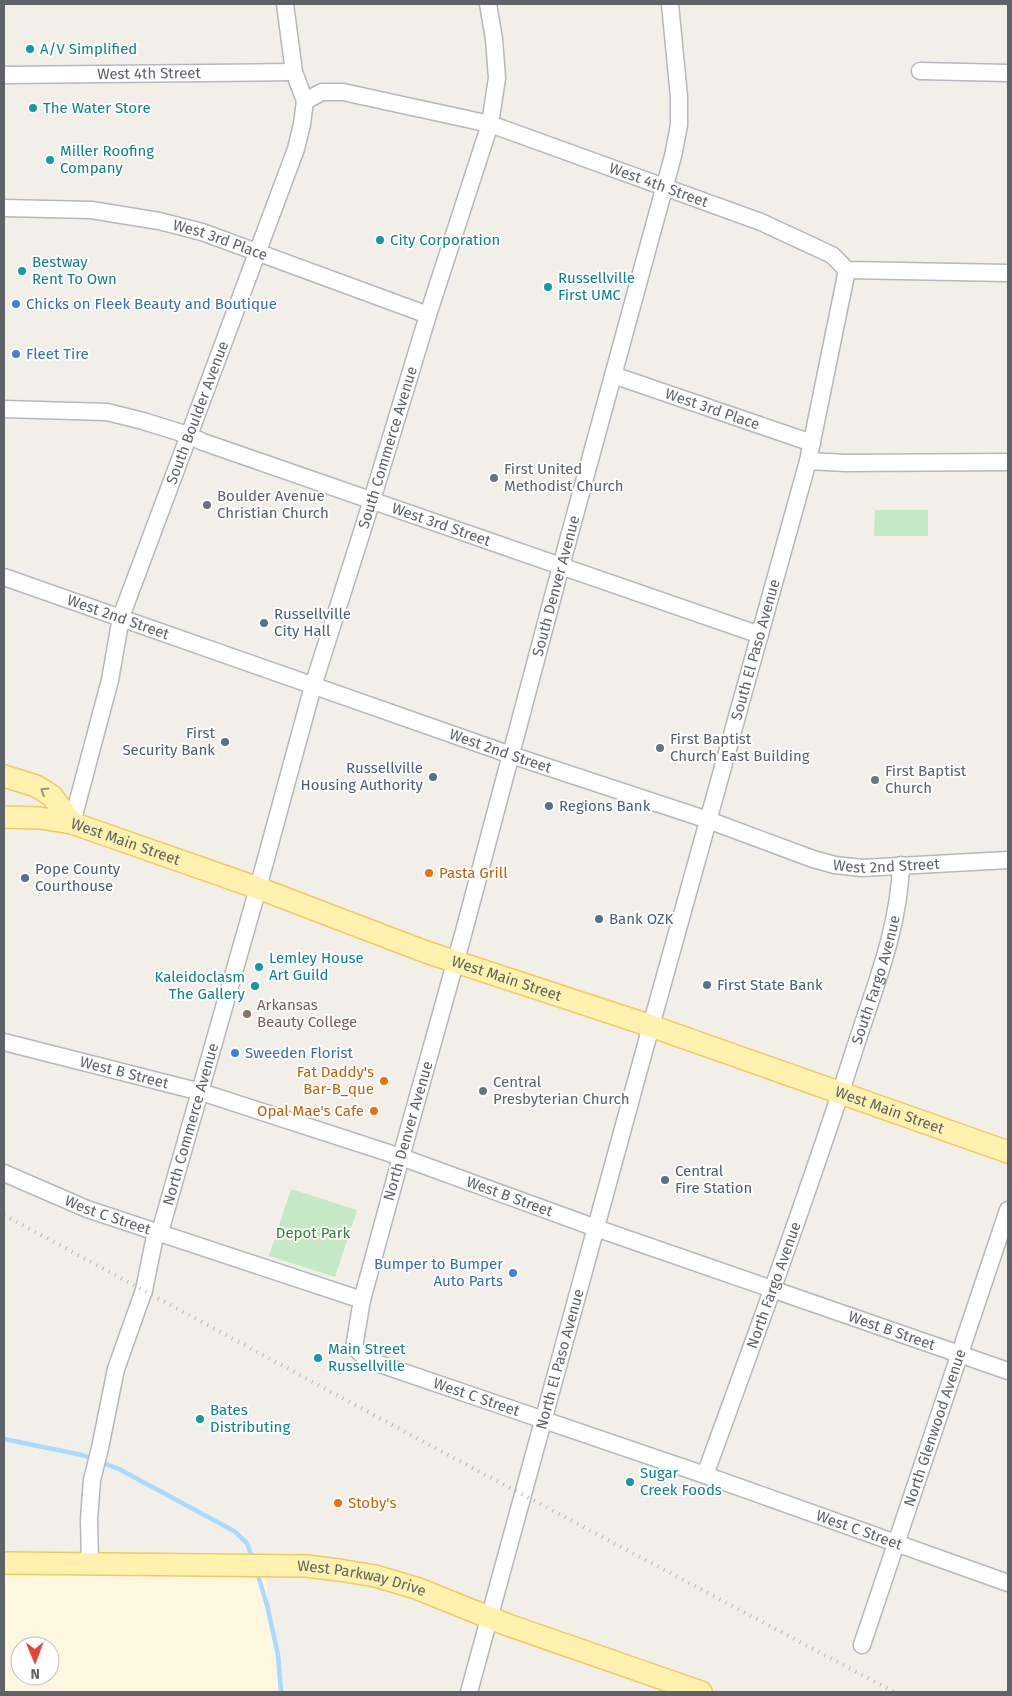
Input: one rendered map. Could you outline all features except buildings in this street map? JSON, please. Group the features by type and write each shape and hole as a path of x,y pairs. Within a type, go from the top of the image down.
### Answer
{"main road":[{"path":"4,776 36,786 52,796 72,823"},
{"name":"West Main Street","path":"4,817 40,818 72,823 258,888 456,962 651,1026 1008,1152"},
{"name":"West Parkway Drive","path":"4,1563 268,1566 331,1569 375,1576 416,1588 517,1628 701,1692"}],"street":[{"name":"South Boulder Avenue","path":"72,823 110,680 121,617 296,149 305,101 294,72 285,4"},
{"name":"South Commerce Avenue","path":"258,888 313,686 428,315 490,124 497,78 494,39 488,4"},
{"name":"South Denver Avenue","path":"456,962 561,566 673,156 679,126 680,97 670,4"},
{"path":"920,71 1008,73"},
{"name":"West 4th Street","path":"4,75 294,72"},
{"name":"West 4th Street","path":"305,101 322,92 343,92 490,124 761,222 832,255 847,270"},
{"name":"West 3rd Place","path":"4,208 91,210 159,221 202,232 428,315"},
{"path":"847,270 1008,273"},
{"name":"South El Paso Avenue","path":"651,1026 808,461 847,270"},
{"name":"West 3rd Place","path":"613,375 812,444"},
{"name":"West 3rd Street","path":"4,409 107,412 143,421 188,435 203,442 760,635"},
{"path":"808,461 846,463 1008,462"},
{"name":"West 2nd Street","path":"4,577 512,755 708,820 813,859 835,865 862,868 1008,860"},
{"name":"South Fargo Avenue","path":"841,1092 887,950 898,904 902,865"},
{"name":"North Commerce Avenue","path":"90,1564 89,1519 92,1480 116,1368 144,1290 155,1236 160,1232 258,888"},
{"name":"North Denver Avenue","path":"362,1300 456,962"},
{"name":"North El Paso Avenue","path":"469,1692 651,1026"},
{"name":"West B Street","path":"4,1042 201,1092 401,1157 596,1228 1008,1371"},
{"name":"North Fargo Avenue","path":"705,1476 841,1092"},
{"name":"West C Street","path":"4,1174 87,1209 362,1300 354,1347 368,1360 1008,1583"},
{"name":"North Glenwood Avenue","path":"862,1645 1008,1210"}],"shaded area":[{"path":"4,1563 268,1566 267,1605 278,1655 281,1692 4,1692"}],"green space":[{"path":"875,510 928,510 928,536 874,536"},
{"name":"Depot Park","path":"291,1189 357,1210 335,1277 269,1256"}],"waterway":[{"path":"4,1439 82,1455 119,1469 234,1531 247,1543 253,1560"},
{"path":"257,1572 267,1605 278,1655 281,1692"}],"railway":[{"path":"4,1215 435,1448 894,1692"}],"place":[{"name":"A/V Simplified","path":"30,49"},
{"name":"The Water Store","path":"33,108"},
{"name":"Miller Roofing Company","path":"50,160"},
{"name":"City Corporation","path":"380,240"},
{"name":"Bestway Rent To Own","path":"22,271"},
{"name":"Russellville First UMC","path":"548,287"},
{"name":"Chicks on Fleek Beauty and Boutique","path":"16,304"},
{"name":"Fleet Tire","path":"16,354"},
{"name":"First United Methodist Church","path":"494,478"},
{"name":"Boulder Avenue Christian Church","path":"207,505"},
{"name":"Russellville City Hall","path":"264,623"},
{"name":"First Security Bank","path":"225,742"},
{"name":"First Baptist Church East Building","path":"660,748"},
{"name":"Russellville Housing Authority","path":"433,777"},
{"name":"First Baptist Church","path":"875,780"},
{"name":"Regions Bank","path":"549,806"},
{"name":"Pasta Grill","path":"429,873"},
{"name":"Pope County Courthouse","path":"25,878"},
{"name":"Bank OZK","path":"599,919"},
{"name":"Lemley House Art Guild","path":"259,967"},
{"name":"First State Bank","path":"707,985"},
{"name":"Kaleidoclasm The Gallery","path":"255,986"},
{"name":"Arkansas Beauty College","path":"247,1014"},
{"name":"Sweeden Florist","path":"235,1053"},
{"name":"Fat Daddy's Bar-B_que","path":"384,1081"},
{"name":"Central Presbyterian Church","path":"483,1091"},
{"name":"Opal Mae's Cafe","path":"374,1111"},
{"name":"Central Fire Station","path":"665,1180"},
{"name":"Bumper to Bumper Auto Parts","path":"513,1273"},
{"name":"Main Street Russellville","path":"318,1358"},
{"name":"Bates Distributing","path":"200,1419"},
{"name":"Sugar Creek Foods","path":"630,1482"},
{"name":"Stoby's","path":"338,1503"}]}
